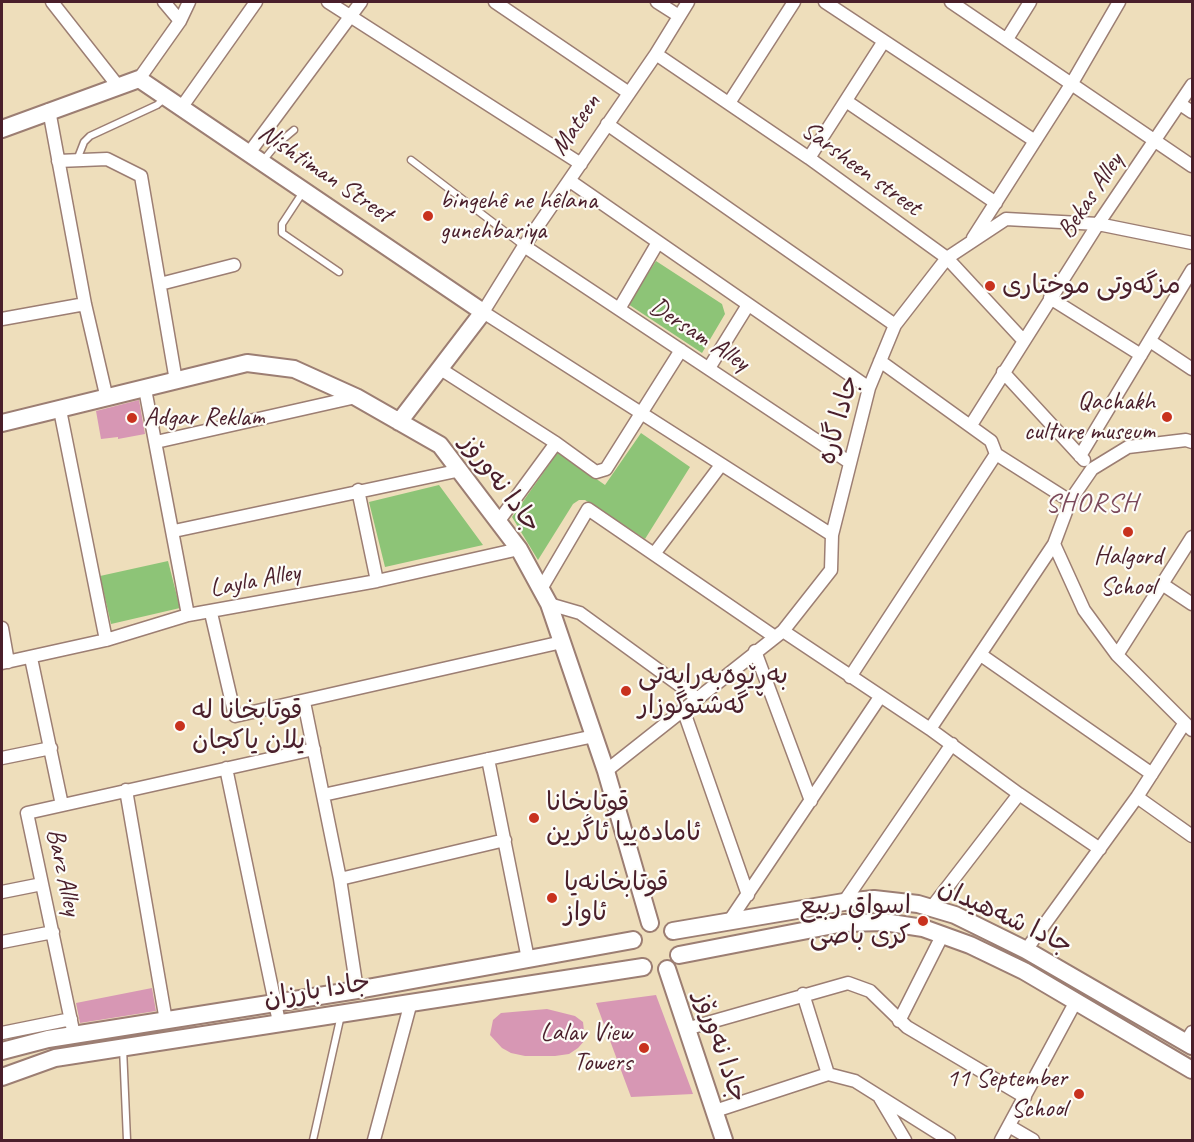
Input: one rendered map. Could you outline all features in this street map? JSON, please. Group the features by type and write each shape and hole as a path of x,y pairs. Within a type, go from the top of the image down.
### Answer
{"main road":[{"path":"2,129 139,79"},
{"name":"Nishtiman Street","path":"139,79 483,312"},
{"name":"Mateen","path":"399,422 483,312"},
{"name":"جادا نەورۆز","path":"2,423 247,363 294,369 356,397 440,445 519,549 549,604 606,771 650,923"},
{"name":"جادا شەهیدان","path":"673,931 844,902 889,900 932,907 955,915 1026,950 1148,1020 1190,1040"},
{"name":"جادا شەهیدان","path":"679,955 864,922 904,924 943,934 1024,971 1192,1070"},
{"path":"650,923 673,931 679,942 679,955 667,969 654,972 643,968 633,956 633,940 641,929 650,923"},
{"name":"جادا بارزان","path":"2,1051 72,1027 166,1021 276,1004 633,940"},
{"name":"جادا بارزان","path":"2,1077 54,1058 643,968"},
{"name":"جادا نەورۆز","path":"667,969 724,1140"},
{"path":"1096,1014 1103,1009 1109,998"},
{"path":"1136,1037 1138,1028 1148,1020"}],"street":[{"path":"52,2 118,86"},
{"path":"164,2 180,21"},
{"path":"139,79 180,21 189,2"},
{"path":"181,108 256,2"},
{"path":"328,2 581,164"},
{"path":"255,158 361,2"},
{"path":"495,2 629,93"},
{"path":"657,2 679,16"},
{"name":"Mateen","path":"483,312 524,246 656,54 688,2"},
{"path":"729,103 794,2"},
{"path":"825,2 1035,141"},
{"path":"951,2 1072,82 1192,166"},
{"path":"1007,39 1030,2"},
{"path":"971,242 1072,82 1119,2"},
{"path":"809,158 884,41"},
{"name":"Sarsheen street","path":"656,54 809,158 947,258 1023,340"},
{"name":"Bekas Alley","path":"971,426 1050,298 1192,85"},
{"path":"846,101 996,202"},
{"path":"1180,104 1192,112"},
{"path":"49,111 85,304 106,399"},
{"path":"607,124 895,325"},
{"path":"58,161 107,159 141,176 176,381"},
{"path":"570,181 657,244 869,388"},
{"name":"جادا گارە","path":"606,771 779,634 831,570 832,536 869,388 895,325 947,258 1006,219 1098,224 1192,243"},
{"path":"619,309 657,244"},
{"name":"Dersam Alley","path":"524,246 849,462"},
{"path":"160,284 234,265"},
{"path":"1080,456 1192,270"},
{"path":"1050,298 1141,355"},
{"path":"2,320 85,304"},
{"path":"709,369 748,304"},
{"path":"483,312 832,536"},
{"path":"1149,341 1192,369"},
{"path":"439,368 556,442 596,472 606,469 681,350"},
{"path":"880,361 991,441 996,454 1070,501"},
{"path":"1003,372 1092,469"},
{"path":"145,389 174,531 188,615"},
{"path":"156,442 356,397"},
{"path":"60,410 106,640"},
{"path":"930,729 1054,544 1070,501 1092,469 1128,447 1186,440 1192,442"},
{"path":"498,522 556,442"},
{"path":"850,678 996,454"},
{"path":"654,554 721,465"},
{"path":"174,531 358,490 461,470"},
{"path":"358,490 377,581"},
{"path":"541,589 588,509 654,554 930,729 1100,849"},
{"path":"1117,655 1192,537"},
{"path":"1026,950 1188,727 1117,655 1084,610 1054,544"},
{"name":"Layla Alley","path":"5,663 106,640 188,615 211,613 377,581 519,549"},
{"path":"1162,584 1192,604"},
{"path":"549,604 580,613 697,698"},
{"path":"211,613 235,716 562,642"},
{"path":"2,628 5,663"},
{"path":"755,651 811,801"},
{"path":"981,655 1152,774"},
{"path":"32,658 62,805"},
{"path":"728,923 880,697"},
{"path":"304,702 340,879 357,990"},
{"path":"683,709 748,895"},
{"path":"323,795 594,736"},
{"path":"844,902 952,744"},
{"path":"2,758 51,748"},
{"name":"Barz Alley","path":"72,1027 27,813 314,750"},
{"path":"488,759 528,959"},
{"path":"226,768 279,1022"},
{"path":"126,790 166,1021"},
{"path":"932,907 1019,794"},
{"path":"1137,797 1192,836"},
{"path":"340,879 505,840"},
{"path":"2,892 42,884"},
{"path":"2,942 53,932"},
{"path":"899,1021 943,934"},
{"path":"686,1029 802,994 848,983 870,991 899,1021 1025,1097"},
{"path":"802,994 828,1074"},
{"path":"374,1140 411,1002"},
{"path":"1000,1140 1076,1002"},
{"path":"2,1034 72,1027"},
{"path":"715,1111 828,1074 855,1081 949,1140"},
{"path":"879,1097 901,1140"},
{"path":"1009,1126 1033,1140"}],"lane":[{"path":"77,160 84,142 90,136 157,105 166,97"},
{"path":"255,158 275,146 294,130"},
{"path":"411,160 524,246"},
{"path":"304,190 282,224 282,233 339,272"},
{"path":"313,1140 341,1014"},
{"path":"123,1047 124,1135 127,1140"}],"green space":[{"path":"656,261 722,304 725,314 702,353 628,304"},
{"path":"641,433 690,467 645,539 585,500 579,500 573,504 538,560 512,517 558,452 605,485"},
{"path":"439,485 483,545 385,567 369,502"},
{"path":"168,561 180,608 111,624 100,576"}],"building":[{"name":"Adgar Reklam","path":"139,400 145,434 118,439 118,437 101,439 96,411"},
{"path":"152,988 156,1011 80,1023 76,1003"},
{"name":"Lalav View Towers","path":"656,995 693,1094 631,1097 596,1003"},
{"name":"Lalav View Towers","path":"547,1009 575,1016 583,1022 585,1040 569,1054 525,1056 511,1053 502,1048 490,1035 493,1020 501,1013"}],"place":[{"name":"bingehê ne hêlana gunehbariya","path":"428,216"},
{"name":"مزگەوتی موختاری","path":"990,286"},
{"name":"Qachakh culture museum","path":"1167,417"},
{"name":"Adgar Reklam","path":"132,418"},
{"name":"Halgord School","path":"1128,532"},
{"name":"بەڕێوەبەرایەتی گەشتوگوزار","path":"626,691"},
{"name":"قوتابخانا له يلان ياكجان","path":"180,726"},
{"name":"قوتابخانا ئامادەییا ئاگرین","path":"534,818"},
{"name":"قوتابخانەیا ئاواز","path":"552,898"},
{"name":"اسواق ربيع كرى باصى","path":"923,921"},
{"name":"Lalav View Towers","path":"644,1048"},
{"name":"11 September School","path":"1079,1094"}],"district":[{"name":"SHORSH","path":"1092,504"}]}
